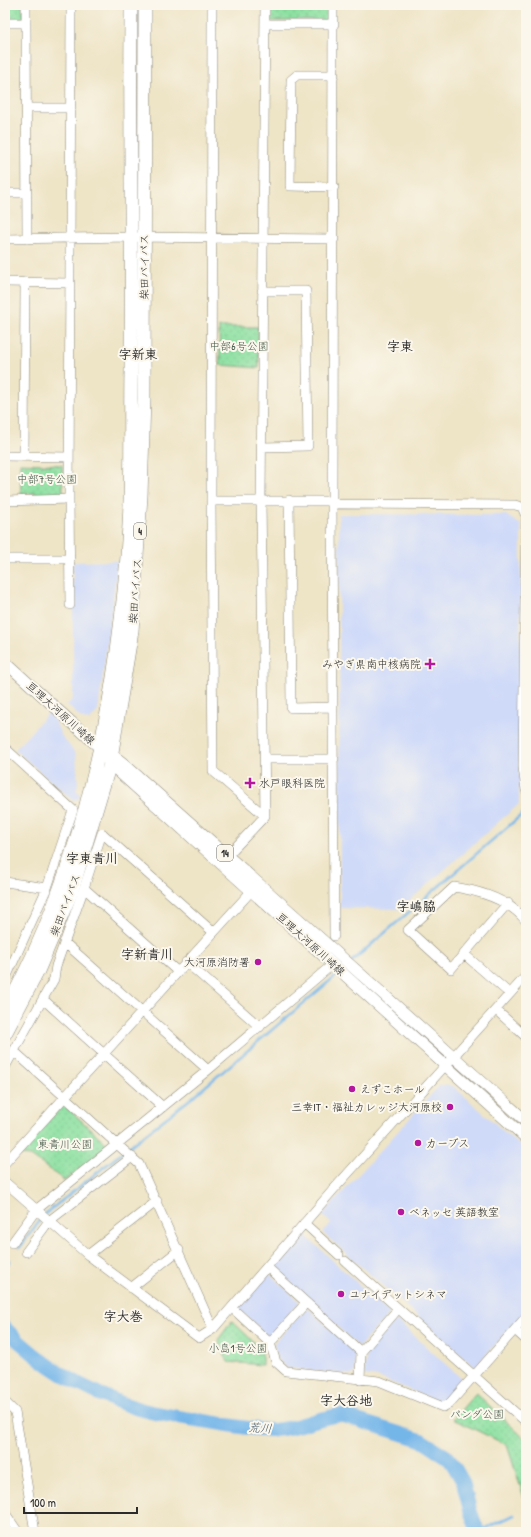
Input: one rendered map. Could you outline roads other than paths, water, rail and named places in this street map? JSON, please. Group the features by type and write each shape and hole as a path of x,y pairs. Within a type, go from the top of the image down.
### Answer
{"highway":[{"name":"柴田バイパス","path":"5,1034 38,971 72,891 111,758 132,631 139,548 144,399 137,237 131,5"},
{"name":"柴田バイパス","path":"5,1011 31,959 64,875 95,771 112,682 122,609 129,528 145,5"}],"main road":[{"name":"亘理大河原川崎線","path":"5,662 449,1061 526,1138"},
{"name":"亘理大河原川崎線","path":"111,758 228,855 255,887"},
{"name":"亘理大河原川崎線","path":"449,1061 526,1121"}],"street":[{"path":"26,5 27,239"},
{"path":"70,605 69,457 71,5"},
{"path":"212,5 211,501 213,771 265,816"},
{"path":"228,855 265,816 261,500 265,5"},
{"path":"334,5 332,501 334,936"},
{"path":"5,23 26,23"},
{"path":"265,24 334,24"},
{"path":"334,75 297,75 291,80 290,186 334,187"},
{"path":"27,108 71,108"},
{"path":"5,194 27,193"},
{"path":"5,239 137,237 334,239"},
{"path":"5,282 70,283"},
{"path":"24,456 25,282"},
{"path":"262,292 306,291 308,446 262,447"},
{"path":"5,456 69,457"},
{"path":"5,500 69,499"},
{"path":"211,501 289,500 332,501 337,504 515,505 522,507 525,511 523,767 526,790"},
{"path":"289,500 291,708 334,707"},
{"path":"5,559 70,560"},
{"path":"5,748 73,810 47,888 5,980"},
{"path":"265,759 334,759"},
{"path":"5,1067 44,1000 54,979 56,966 102,833 214,932"},
{"path":"5,882 47,888"},
{"path":"5,1163 177,971 255,887"},
{"path":"508,904 451,969 408,930 454,887 508,904 526,922"},
{"path":"84,888 177,971"},
{"path":"64,942 208,1070"},
{"path":"464,954 510,994"},
{"path":"186,962 260,1027"},
{"path":"12,1243 38,1211 120,1146 163,1107 260,1027 343,967"},
{"path":"5,1182 88,1255 199,1338 214,1329 304,1223 526,976"},
{"path":"44,1000 163,1107"},
{"path":"496,1010 526,1037"},
{"path":"15,1052 140,1164 214,1329"},
{"path":"26,1252 48,1220 130,1155"},
{"path":"88,1255 157,1201"},
{"path":"304,1223 398,1309 526,1422"},
{"path":"131,1288 179,1250"},
{"path":"267,1267 361,1352"},
{"path":"270,1343 306,1303"},
{"path":"232,1308 270,1343 276,1362 286,1371 379,1382 443,1407 449,1404 526,1317"},
{"path":"360,1380 361,1352 398,1309"},
{"path":"515,1330 526,1340"},
{"path":"5,1402 15,1412 35,1532"},
{"path":"5,1513 18,1532"}],"waterway":[{"path":"351,962 526,811"},
{"path":"126,1149 194,1096 338,974"},
{"path":"45,1214 123,1152"},
{"path":"20,1247 42,1217"},
{"path":"5,1268 10,1260"},
{"name":"荒川","path":"5,1328 34,1354 65,1376 100,1394 136,1408 170,1416 239,1427 273,1430 291,1428 324,1418 341,1415 421,1440 446,1456 452,1463 463,1482 470,1510 478,1532"},
{"path":"478,1532 514,1515"}],"place":[{"name":"みやぎ県南中核病院","path":"430,664"},
{"name":"水戸眼科医院","path":"250,783"},
{"name":"大河原消防署","path":"258,962"},
{"name":"えずこホール","path":"352,1089"},
{"name":"三幸IT・福祉カレッジ大河原校","path":"450,1107"},
{"name":"カーブス","path":"418,1143"},
{"name":"ベネッセ 英語教室","path":"401,1212"},
{"name":"ユナイデットシネマ","path":"341,1294"}],"district":[{"name":"字東","path":"400,346"},
{"name":"字新東","path":"138,354"},
{"name":"字東青川","path":"92,858"},
{"name":"字嶋脇","path":"416,906"},
{"name":"字新青川","path":"147,954"},
{"name":"字大巻","path":"123,1316"},
{"name":"字大谷地","path":"346,1400"}],"park label":[{"name":"中部6号公園","path":"239,346"},
{"name":"中部7号公園","path":"47,479"},
{"name":"東青川公園","path":"65,1144"},
{"name":"小島1号公園","path":"238,1348"},
{"name":"パンダ公園","path":"477,1414"}]}
